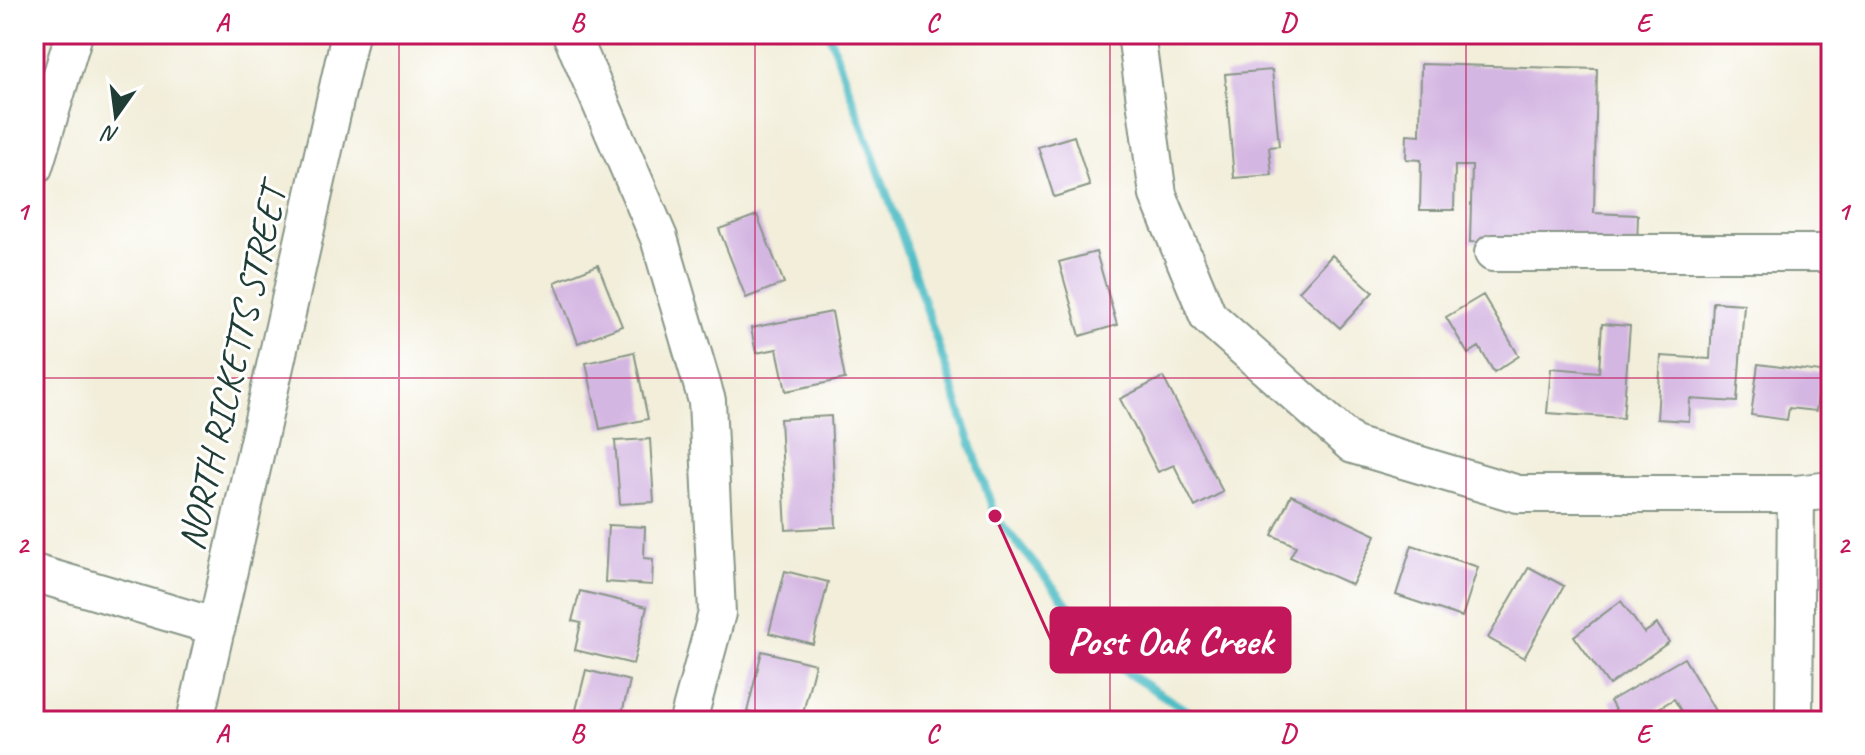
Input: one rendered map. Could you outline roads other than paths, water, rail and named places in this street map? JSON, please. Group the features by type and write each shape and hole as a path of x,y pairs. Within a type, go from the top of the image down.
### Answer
{"street":[{"path":"34,167 74,34"},
{"name":"NORTH RICKETTS STREET","path":"195,721 350,34"},
{"path":"571,34 659,238 707,401 717,613 688,721"},
{"path":"1136,34 1158,195 1208,316 1353,445 1518,494 1796,494 1831,490"},
{"path":"1493,253 1831,253"},
{"path":"1794,721 1796,494"},
{"path":"34,573 217,627"}],"waterway":[{"path":"829,34 901,233 995,516 1121,669 1203,721"}],"place":[{"name":"Post Oak Creek","path":"995,516"}]}
